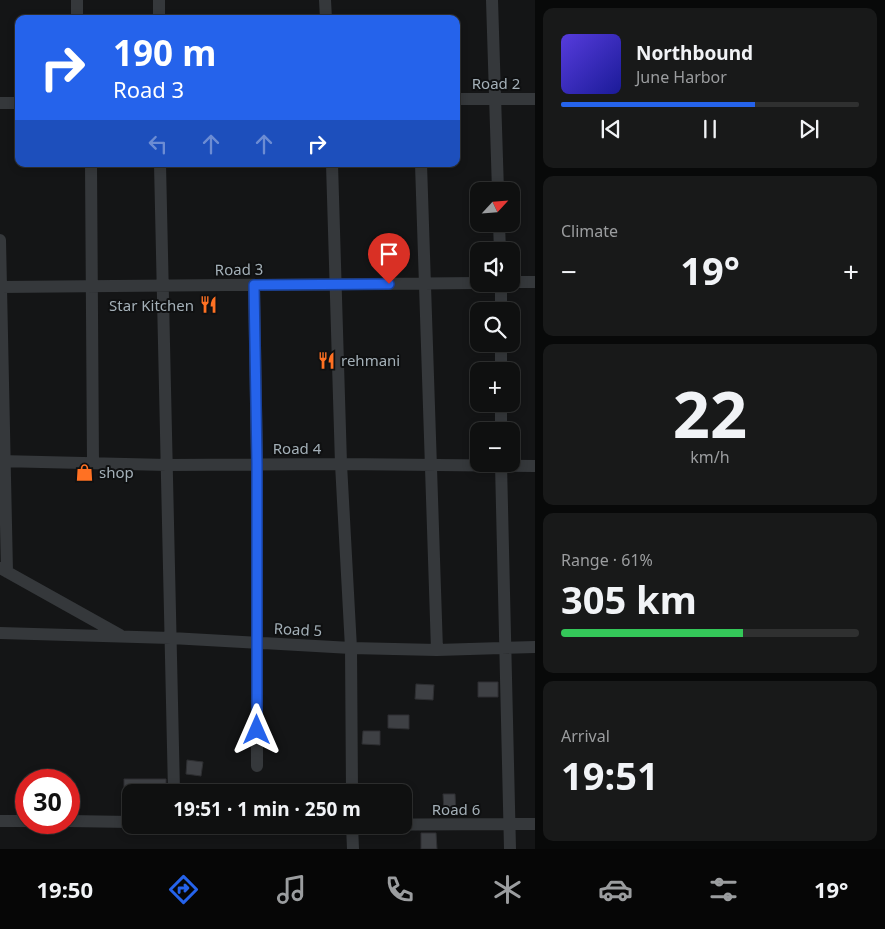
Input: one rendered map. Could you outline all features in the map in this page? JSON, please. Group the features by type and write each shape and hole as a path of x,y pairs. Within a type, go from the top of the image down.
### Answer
{"street":[{"path":"77,0 78,15"},
{"path":"159,0 159,15"},
{"path":"325,0 326,15"},
{"path":"492,0 498,182"},
{"name":"Road 2","path":"460,99 535,99"},
{"path":"0,103 15,103"},
{"path":"91,167 93,463"},
{"path":"160,167 174,784"},
{"path":"332,167 341,464 351,648 352,784"},
{"path":"421,167 437,650"},
{"path":"0,240 4,570 122,636"},
{"path":"520,282 535,282"},
{"name":"Road 3","path":"1,287 470,283"},
{"path":"254,285 257,464 257,766"},
{"name":"Road 4","path":"2,461 167,465 470,465"},
{"name":"Road 4","path":"520,466 535,466"},
{"path":"501,472 510,849"},
{"name":"Road 5","path":"0,633 171,638 351,648 437,650 535,647"},
{"path":"0,821 15,821"},
{"path":"80,821 122,822"},
{"name":"Road 6","path":"412,825 535,824"},
{"path":"352,834 353,849"}],"building":[{"path":"478,682 498,682 498,697 478,697"},
{"path":"416,684 434,685 433,700 415,699"},
{"path":"388,715 409,715 409,729 388,728"},
{"path":"363,731 380,731 380,745 362,744"},
{"path":"187,760 203,762 201,776 186,774"},
{"path":"124,779 166,779 166,784 124,784"},
{"path":"443,794 455,794 456,813 444,813"},
{"path":"421,833 436,833 437,849 421,849"}],"place":[{"name":"Star Kitchen","path":"208,305"},
{"name":"rehmani","path":"327,360"},
{"name":"shop","path":"85,472"}],"route":[{"path":"257,730 257,464 254,285 389,284"}]}
